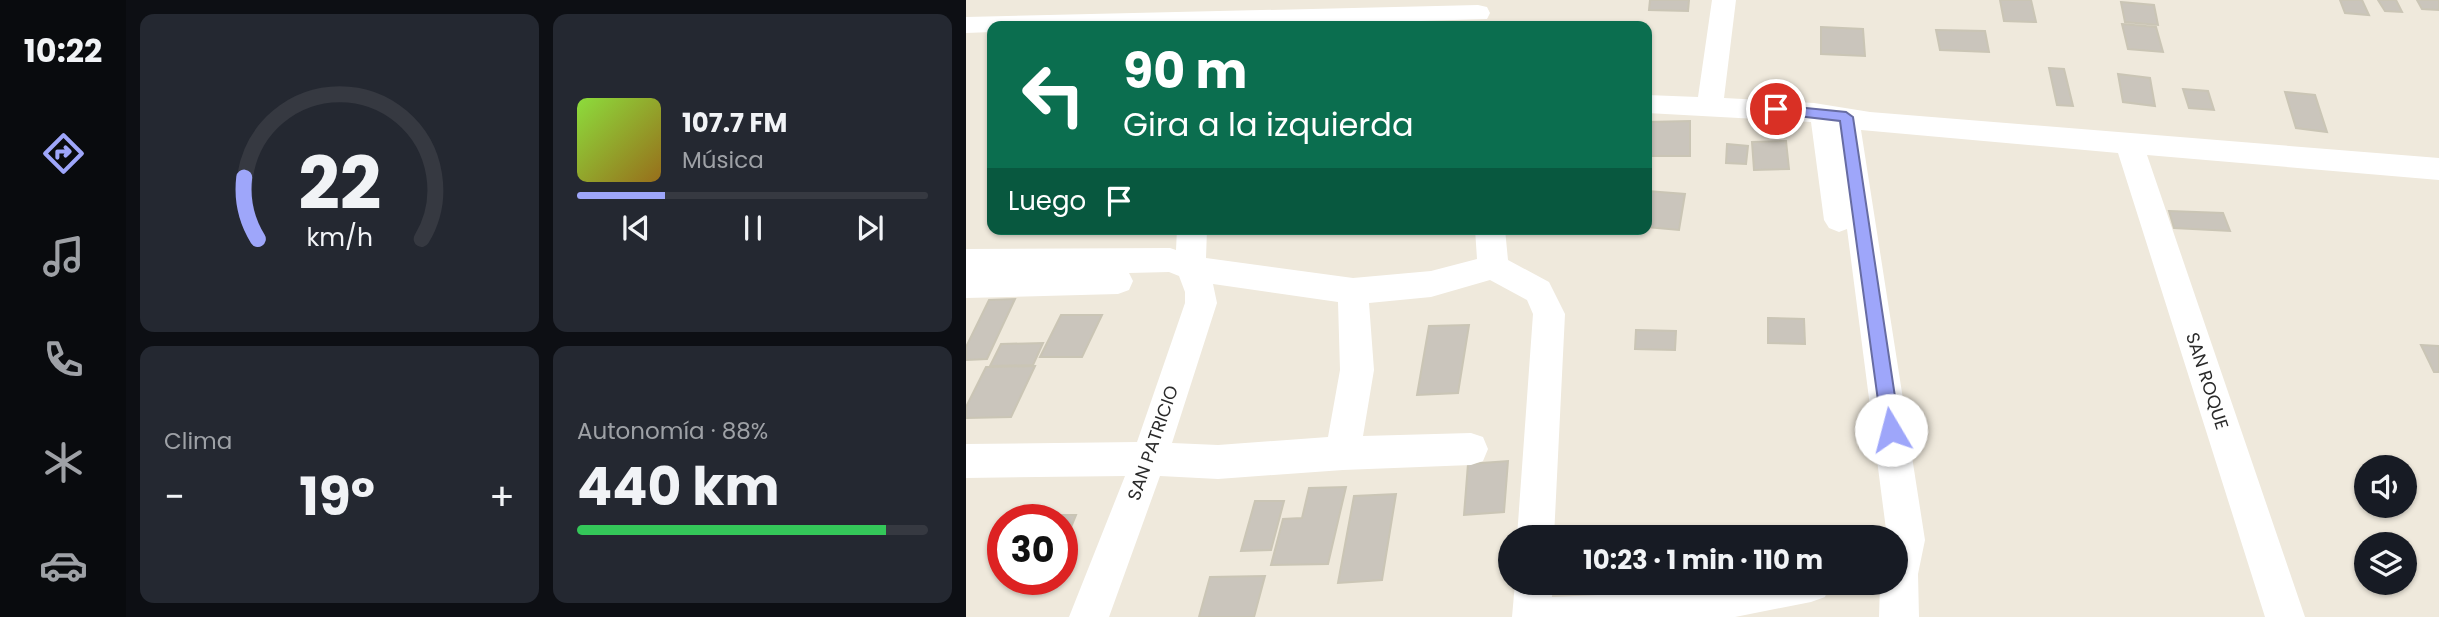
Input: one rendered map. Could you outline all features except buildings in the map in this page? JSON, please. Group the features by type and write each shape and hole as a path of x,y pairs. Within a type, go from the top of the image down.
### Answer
{"street":[{"path":"966,10 1042,4 1228,16 1281,0"},
{"path":"1710,108 1724,0"},
{"path":"1082,21 1478,13"},
{"path":"966,25 987,24"},
{"path":"1652,104 1710,108 1731,117 1842,122 2439,169"},
{"path":"1842,122 1884,525"},
{"path":"1842,122 1904,525"},
{"name":"SAN ROQUE","path":"2130,146 2285,617"},
{"name":"SAN PATRICIO","path":"1089,617 1149,459 1201,303 1201,292 1191,268 1192,235"},
{"path":"1490,235 1493,267"},
{"path":"966,261 1170,260 1191,268 1353,292 1431,284 1493,267 1538,291 1549,314 1537,525"},
{"path":"966,285 1146,281 1162,279 1191,268"},
{"path":"1343,453 1357,370 1353,292"},
{"path":"966,461 1149,459 1218,462 1343,453 1471,449"},
{"path":"1533,595 1532,617 1667,611 1749,595"},
{"path":"1898,595 1899,617"}],"route":[{"path":"1776,109 1846,117 1891,430"}]}
